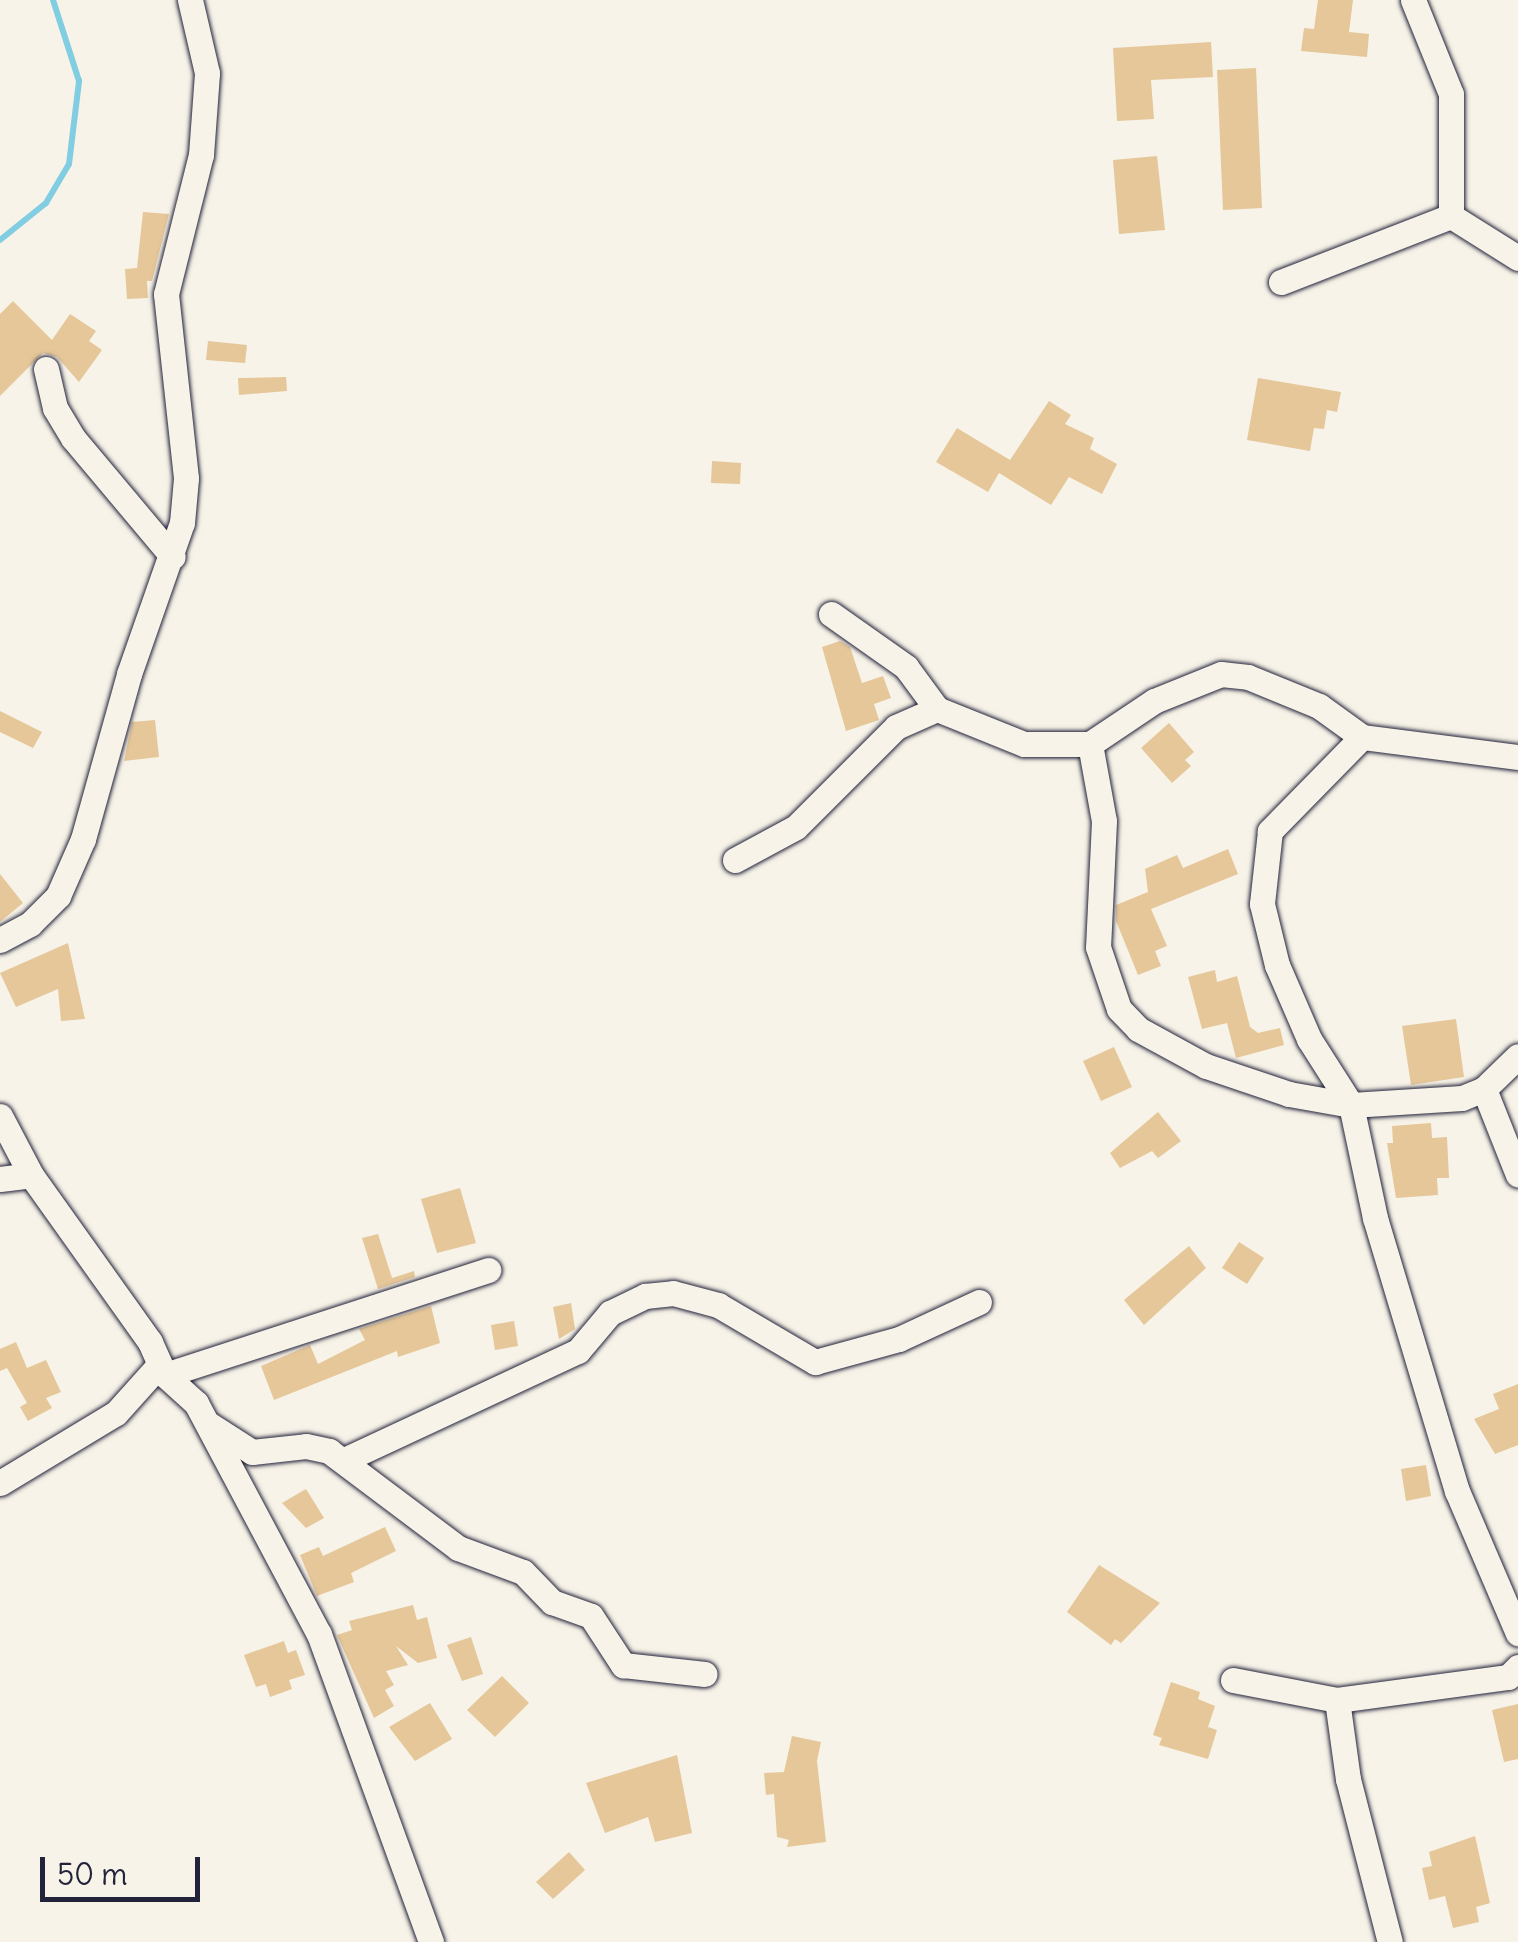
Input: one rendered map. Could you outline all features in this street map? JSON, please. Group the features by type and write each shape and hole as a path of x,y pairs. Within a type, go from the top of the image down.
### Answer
{"street":[{"path":"0,940 30,924 58,896 83,839 129,674 174,557 186,478 166,294 202,155 207,72 190,0"},
{"path":"1413,0 1451,94 1451,216"},
{"path":"1451,216 1518,258"},
{"path":"1281,282 1451,216"},
{"path":"46,369 55,408 73,438 174,557"},
{"path":"831,614 906,667 936,709 1024,744 1090,744 1154,700 1220,674 1248,676 1318,706 1362,737 1518,757"},
{"path":"735,860 796,827 896,728 936,709"},
{"path":"1362,737 1270,831 1262,904 1276,966 1309,1040 1351,1105 1375,1218 1457,1492 1518,1633"},
{"path":"1090,744 1104,820 1098,947 1119,1009 1138,1029 1206,1066 1289,1094 1351,1105 1462,1098 1484,1089 1518,1056"},
{"path":"1484,1089 1518,1175"},
{"path":"0,1116 31,1176 162,1370 181,1385 204,1420 320,1634 431,1942"},
{"path":"0,1178 31,1176"},
{"path":"0,1483 116,1413 162,1370 488,1270"},
{"path":"344,1460 578,1351 610,1313 645,1296 673,1293 718,1305 815,1362 899,1339 979,1302"},
{"path":"204,1420 252,1452 306,1446 344,1460 458,1548 522,1572 552,1602 591,1616 623,1665 705,1674"},
{"path":"1233,1680 1337,1700 1508,1677 1518,1666"},
{"path":"1337,1700 1348,1779 1390,1942"}],"building":[{"path":"1318,0 1353,0 1349,32 1369,34 1367,57 1301,51 1304,28 1314,29"},
{"path":"1211,42 1213,77 1151,80 1154,119 1117,121 1113,48"},
{"path":"1256,68 1262,208 1223,210 1217,70"},
{"path":"1157,156 1165,230 1119,234 1113,160"},
{"path":"143,212 169,214 152,281 147,281 148,298 127,299 125,269 137,268"},
{"path":"13,301 52,340 70,314 96,331 89,341 102,350 79,382 57,357 43,353 0,396 0,314"},
{"path":"208,341 247,345 245,363 206,360"},
{"path":"286,377 287,391 239,395 238,378"},
{"path":"1258,378 1341,392 1337,412 1327,410 1324,429 1314,428 1310,451 1247,440"},
{"path":"1049,401 1071,415 1065,424 1094,438 1090,449 1117,464 1102,494 1069,477 1051,505 999,473 988,492 936,462 957,428 1010,460"},
{"path":"712,461 741,463 740,484 711,483"},
{"path":"840,641 850,647 862,683 883,676 891,698 874,704 879,720 846,731 822,647"},
{"path":"0,711 42,732 33,748 0,732"},
{"path":"155,720 159,757 124,761 132,722"},
{"path":"1169,723 1194,752 1185,760 1191,766 1172,783 1141,748"},
{"path":"1228,849 1238,874 1151,909 1167,946 1155,951 1161,966 1138,975 1116,921 1116,905 1148,892 1145,869 1177,855 1183,868"},
{"path":"0,874 23,903 0,922"},
{"path":"68,943 85,1019 61,1021 58,989 16,1007 0,973"},
{"path":"1215,970 1217,982 1237,976 1250,1027 1258,1033 1280,1028 1284,1045 1236,1058 1227,1023 1202,1029 1188,977"},
{"path":"1456,1019 1464,1077 1411,1085 1402,1026"},
{"path":"1114,1047 1132,1087 1101,1101 1083,1061"},
{"path":"1158,1112 1181,1141 1158,1158 1152,1151 1120,1168 1110,1153"},
{"path":"1431,1123 1432,1138 1447,1137 1449,1178 1437,1178 1438,1195 1396,1198 1387,1143 1393,1143 1392,1126"},
{"path":"460,1188 476,1243 437,1253 421,1199"},
{"path":"378,1234 392,1278 414,1271 415,1277 378,1289 362,1238"},
{"path":"1239,1242 1264,1258 1247,1284 1222,1268"},
{"path":"1189,1246 1206,1268 1144,1325 1124,1300"},
{"path":"571,1303 575,1329 559,1339 553,1307"},
{"path":"431,1306 440,1343 398,1357 397,1351 274,1400 261,1366 310,1345 318,1364 365,1340 359,1329"},
{"path":"514,1321 518,1346 495,1350 491,1325"},
{"path":"16,1342 27,1368 46,1360 61,1392 46,1398 52,1408 28,1421 20,1407 27,1403 7,1368 0,1371 0,1349"},
{"path":"1518,1384 1518,1445 1495,1454 1474,1419 1499,1409 1493,1394"},
{"path":"1426,1465 1431,1496 1406,1501 1401,1469"},
{"path":"306,1489 324,1518 306,1528 282,1503"},
{"path":"385,1527 396,1551 351,1573 354,1582 317,1596 300,1555 319,1547 323,1556"},
{"path":"1099,1565 1160,1603 1121,1643 1115,1639 1111,1645 1067,1612"},
{"path":"413,1605 417,1620 427,1617 437,1658 418,1663 396,1646 408,1665 386,1671 394,1685 385,1690 394,1706 374,1718 337,1635 352,1630 349,1621"},
{"path":"471,1637 483,1674 462,1681 447,1645"},
{"path":"284,1641 288,1653 296,1650 305,1675 289,1680 292,1689 270,1697 266,1684 256,1687 244,1655"},
{"path":"502,1676 529,1703 495,1737 467,1710"},
{"path":"1171,1682 1200,1692 1198,1699 1215,1706 1208,1727 1217,1730 1208,1759 1159,1745 1162,1738 1153,1735"},
{"path":"430,1703 452,1739 415,1761 389,1727"},
{"path":"1518,1704 1518,1759 1504,1762 1492,1710"},
{"path":"792,1736 821,1742 817,1761 826,1842 787,1847 789,1840 777,1837 774,1794 766,1795 764,1773 784,1772"},
{"path":"677,1755 692,1833 655,1842 648,1817 605,1833 586,1783"},
{"path":"1475,1836 1490,1903 1476,1907 1479,1922 1453,1928 1445,1896 1429,1900 1422,1868 1432,1866 1429,1852"},
{"path":"569,1852 585,1870 553,1899 536,1882"}],"waterway":[{"path":"0,240 46,203 69,164 79,81 53,0"}]}
